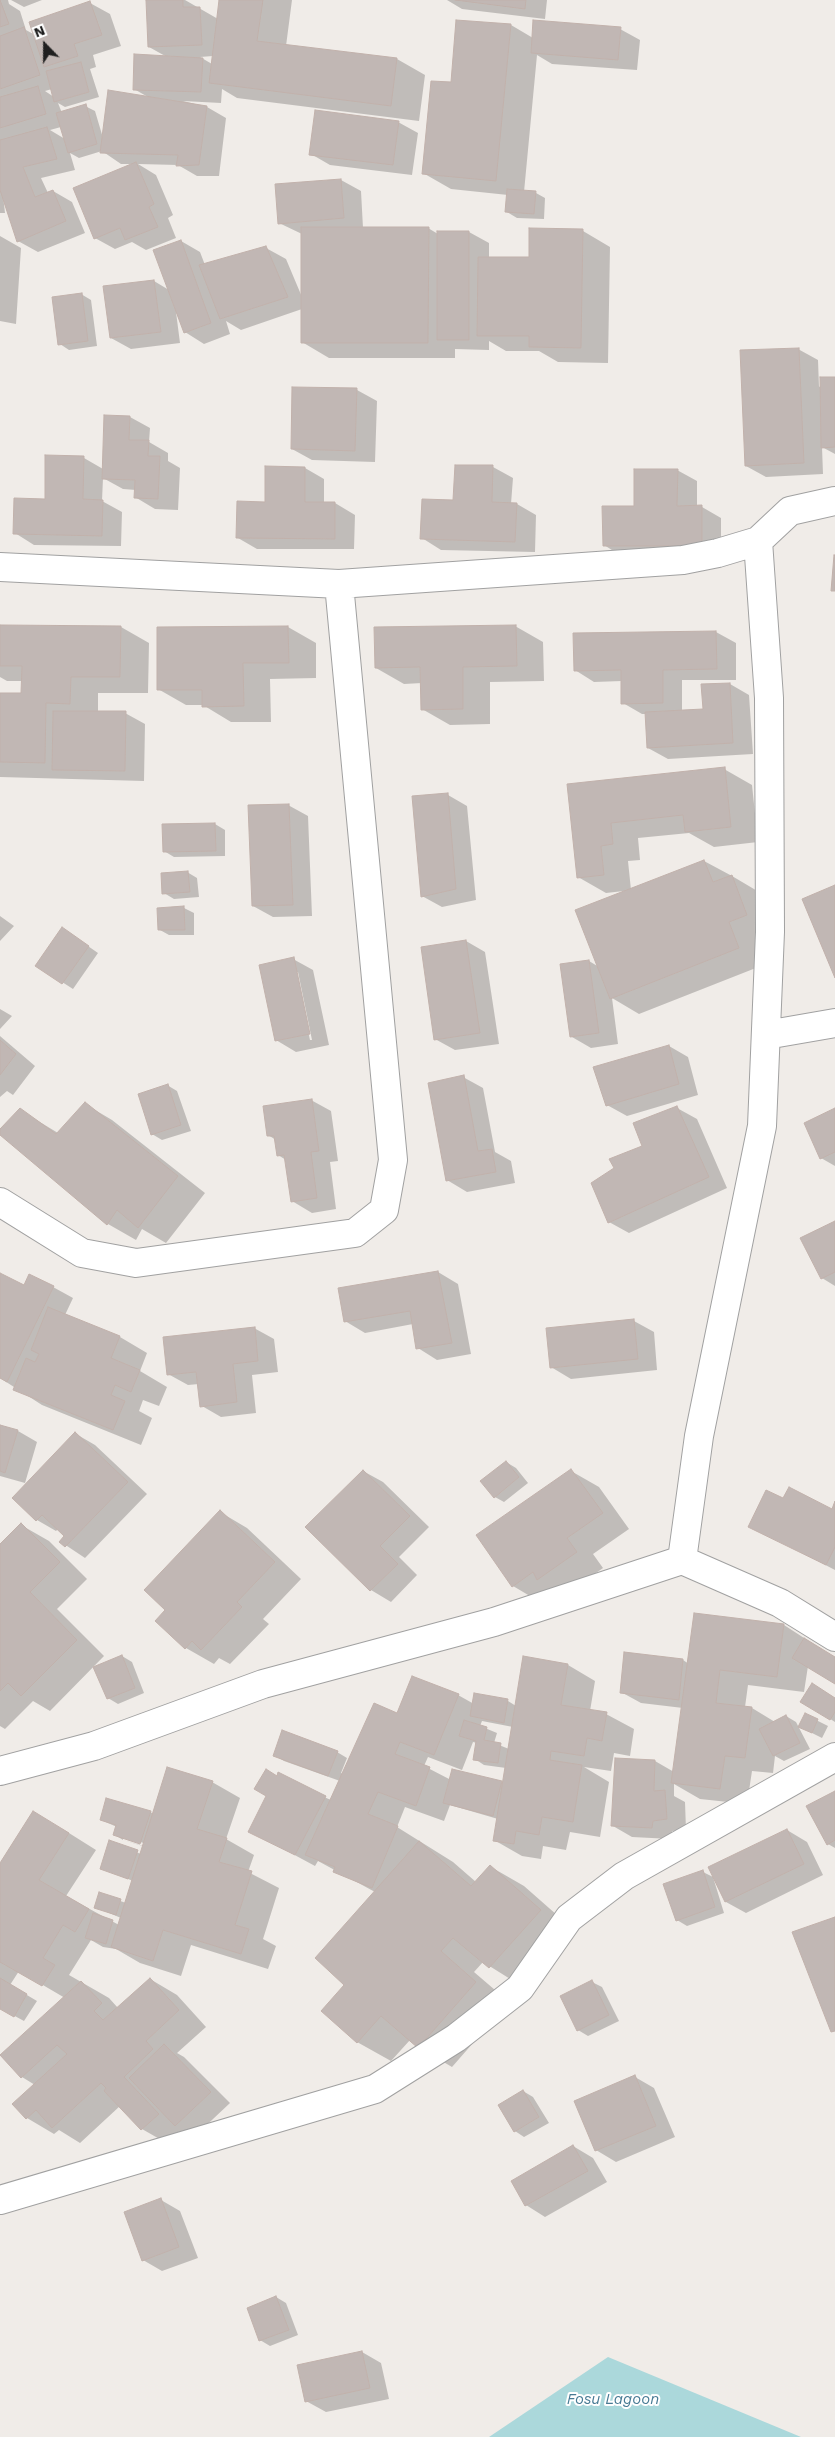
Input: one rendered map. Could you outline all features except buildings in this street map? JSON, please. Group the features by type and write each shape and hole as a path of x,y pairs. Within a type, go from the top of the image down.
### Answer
{"street":[{"path":"0,567 210,576 338,584 683,560 718,554 758,541 790,511 835,501"},
{"path":"682,1560 699,1436 762,1126 770,932 769,698 758,541"},
{"path":"0,1202 82,1254 136,1263 355,1233 384,1210 393,1160 338,584"},
{"path":"766,1035 835,1023"},
{"path":"0,1771 94,1746 263,1684 494,1622 682,1560 780,1604 835,1638"},
{"path":"0,2200 375,2089 456,2038 520,1988 570,1918 624,1876 835,1757"}],"water":[{"name":"Fosu Lagoon","path":"608,2357 801,2437 489,2437"}]}
